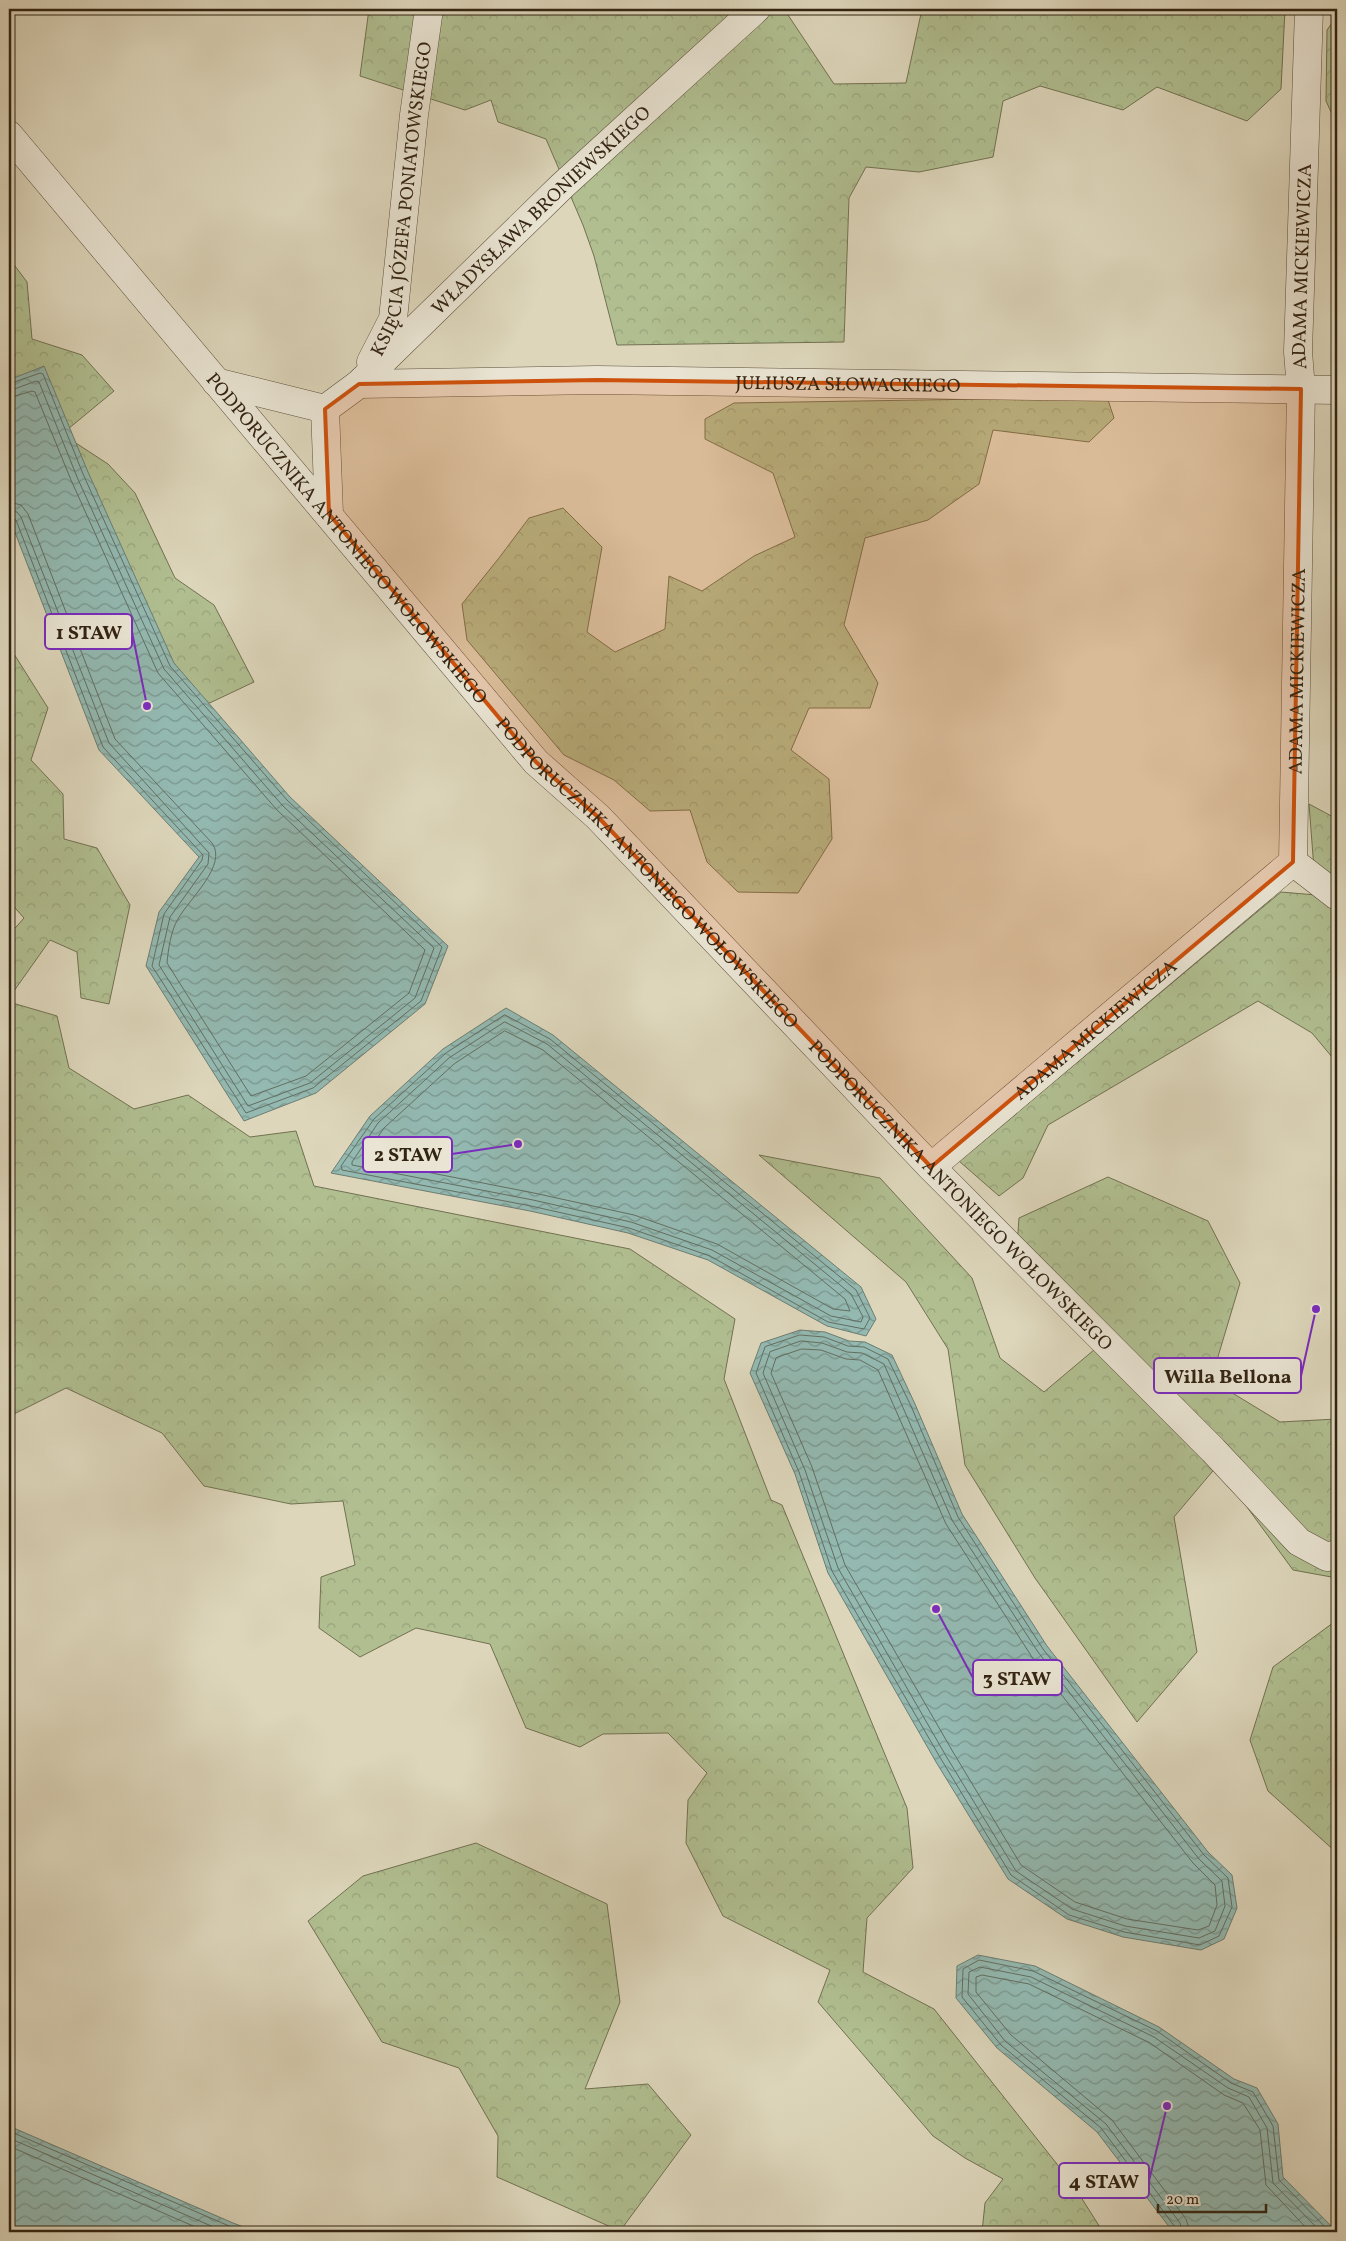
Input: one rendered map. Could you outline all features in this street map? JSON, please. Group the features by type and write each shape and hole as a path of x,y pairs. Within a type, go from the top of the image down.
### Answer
{"street":[{"name":"KSIĘCIA JÓZEFA PONIATOWSKIEGO","path":"359,384 393,319 414,115 429,9"},
{"name":"WŁADYSŁAWA BRONIEWSKIEGO","path":"325,409 359,384 562,186 756,9"},
{"name":"ADAMA MICKIEWICZA","path":"931,1166 1293,862 1301,389 1298,352 1309,9"},
{"name":"PODPORUCZNIKA ANTONIEGO WOŁOWSKIEGO","path":"9,135 216,382 330,514 536,762 598,817 931,1166 1213,1450 1299,1542 1327,1557 1337,1554"},
{"name":"JULIUSZA SŁOWACKIEGO","path":"359,384 597,380 1337,390"},
{"path":"216,382 325,409 330,514"},
{"path":"1293,862 1337,896"}],"highlighted area":[{"path":"597,380 1301,389 1293,862 931,1167 598,817 536,762 329,514 325,409 359,384 411,382"}],"green space":[{"path":"369,9 784,9 834,84 906,83 922,9 1285,9 1281,89 1247,121 1157,87 1123,110 1040,86 1003,101 993,157 919,172 866,167 849,198 844,342 617,345 594,256 583,225 546,139 498,122 491,100 465,110 360,76"},
{"path":"1337,16 1337,125 1326,101 1327,30"},
{"path":"9,258 27,282 32,339 82,355 114,391 62,434 108,464 135,493 175,578 214,605 254,682 180,717 9,389"},
{"path":"1107,397 1114,418 1089,442 993,430 979,484 928,520 865,538 844,625 878,683 870,708 809,708 791,750 829,779 832,839 798,893 738,892 707,862 690,810 650,811 614,780 564,755 467,640 462,604 529,518 563,508 602,547 587,632 615,652 665,629 669,576 702,591 754,556 795,537 773,473 705,439 705,419 734,403"},
{"path":"9,646 48,708 31,760 63,794 64,839 97,848 130,905 109,1004 81,998 77,952 50,940 9,998 9,935 24,918 9,901"},
{"path":"1309,804 1337,819 1337,1063 1312,1033 1258,1001 1048,1125 1023,1178 999,1196 959,1161 1281,892 1316,895"},
{"path":"9,1002 57,1016 69,1068 134,1109 188,1095 250,1137 296,1131 314,1186 630,1249 735,1319 724,1379 771,1500 782,1505 907,1808 913,1868 867,1918 863,1972 934,2009 1072,2183 1103,2232 982,2232 985,2203 1003,2179 965,2158 933,2136 818,2002 830,1970 723,1916 686,1843 688,1800 707,1773 668,1733 603,1734 580,1747 526,1728 490,1644 416,1628 360,1657 319,1628 321,1577 355,1565 343,1501 291,1504 204,1486 162,1433 66,1388 14,1414 9,1413"},
{"path":"759,1155 880,1178 972,1278 1000,1358 1044,1392 1101,1344 1017,1246 1019,1218 1108,1177 1208,1221 1240,1283 1211,1380 1280,1422 1337,1419 1337,1578 1293,1570 1217,1466 1174,1517 1197,1652 1137,1722 1035,1578 965,1465 948,1349 906,1282"},
{"path":"1337,1620 1337,1853 1268,1791 1250,1740 1273,1667"},
{"path":"476,1843 607,1904 620,2002 585,2089 648,2084 691,2135 620,2231 497,2177 498,2136 459,2068 382,2042 308,1921 363,1876"}],"water":[{"path":"44,366 88,472 174,663 290,797 448,946 425,1004 316,1093 244,1121 146,966 159,912 199,857 99,750 11,522 9,380"},
{"path":"506,1008 553,1035 861,1287 876,1319 866,1336 827,1326 708,1260 628,1233 530,1211 331,1173 370,1116 443,1049"},
{"path":"800,1330 825,1332 849,1341 865,1342 892,1355 962,1514 1047,1646 1208,1852 1232,1875 1237,1908 1224,1939 1201,1950 1123,1937 1067,1919 1008,1879 936,1762 828,1573 795,1474 750,1373 761,1343"},
{"path":"978,1955 1035,1966 1159,2027 1234,2079 1257,2088 1278,2124 1283,2177 1337,2232 1173,2232 1097,2132 997,2048 956,1998 957,1966"},
{"path":"9,2126 233,2223 257,2232 9,2232"}],"place":[{"name":"1 STAW","path":"147,706"},
{"name":"2 STAW","path":"518,1144"},
{"name":"Willa Bellona","path":"1316,1309"},
{"name":"3 STAW","path":"936,1609"},
{"name":"4 STAW","path":"1167,2106"}]}
